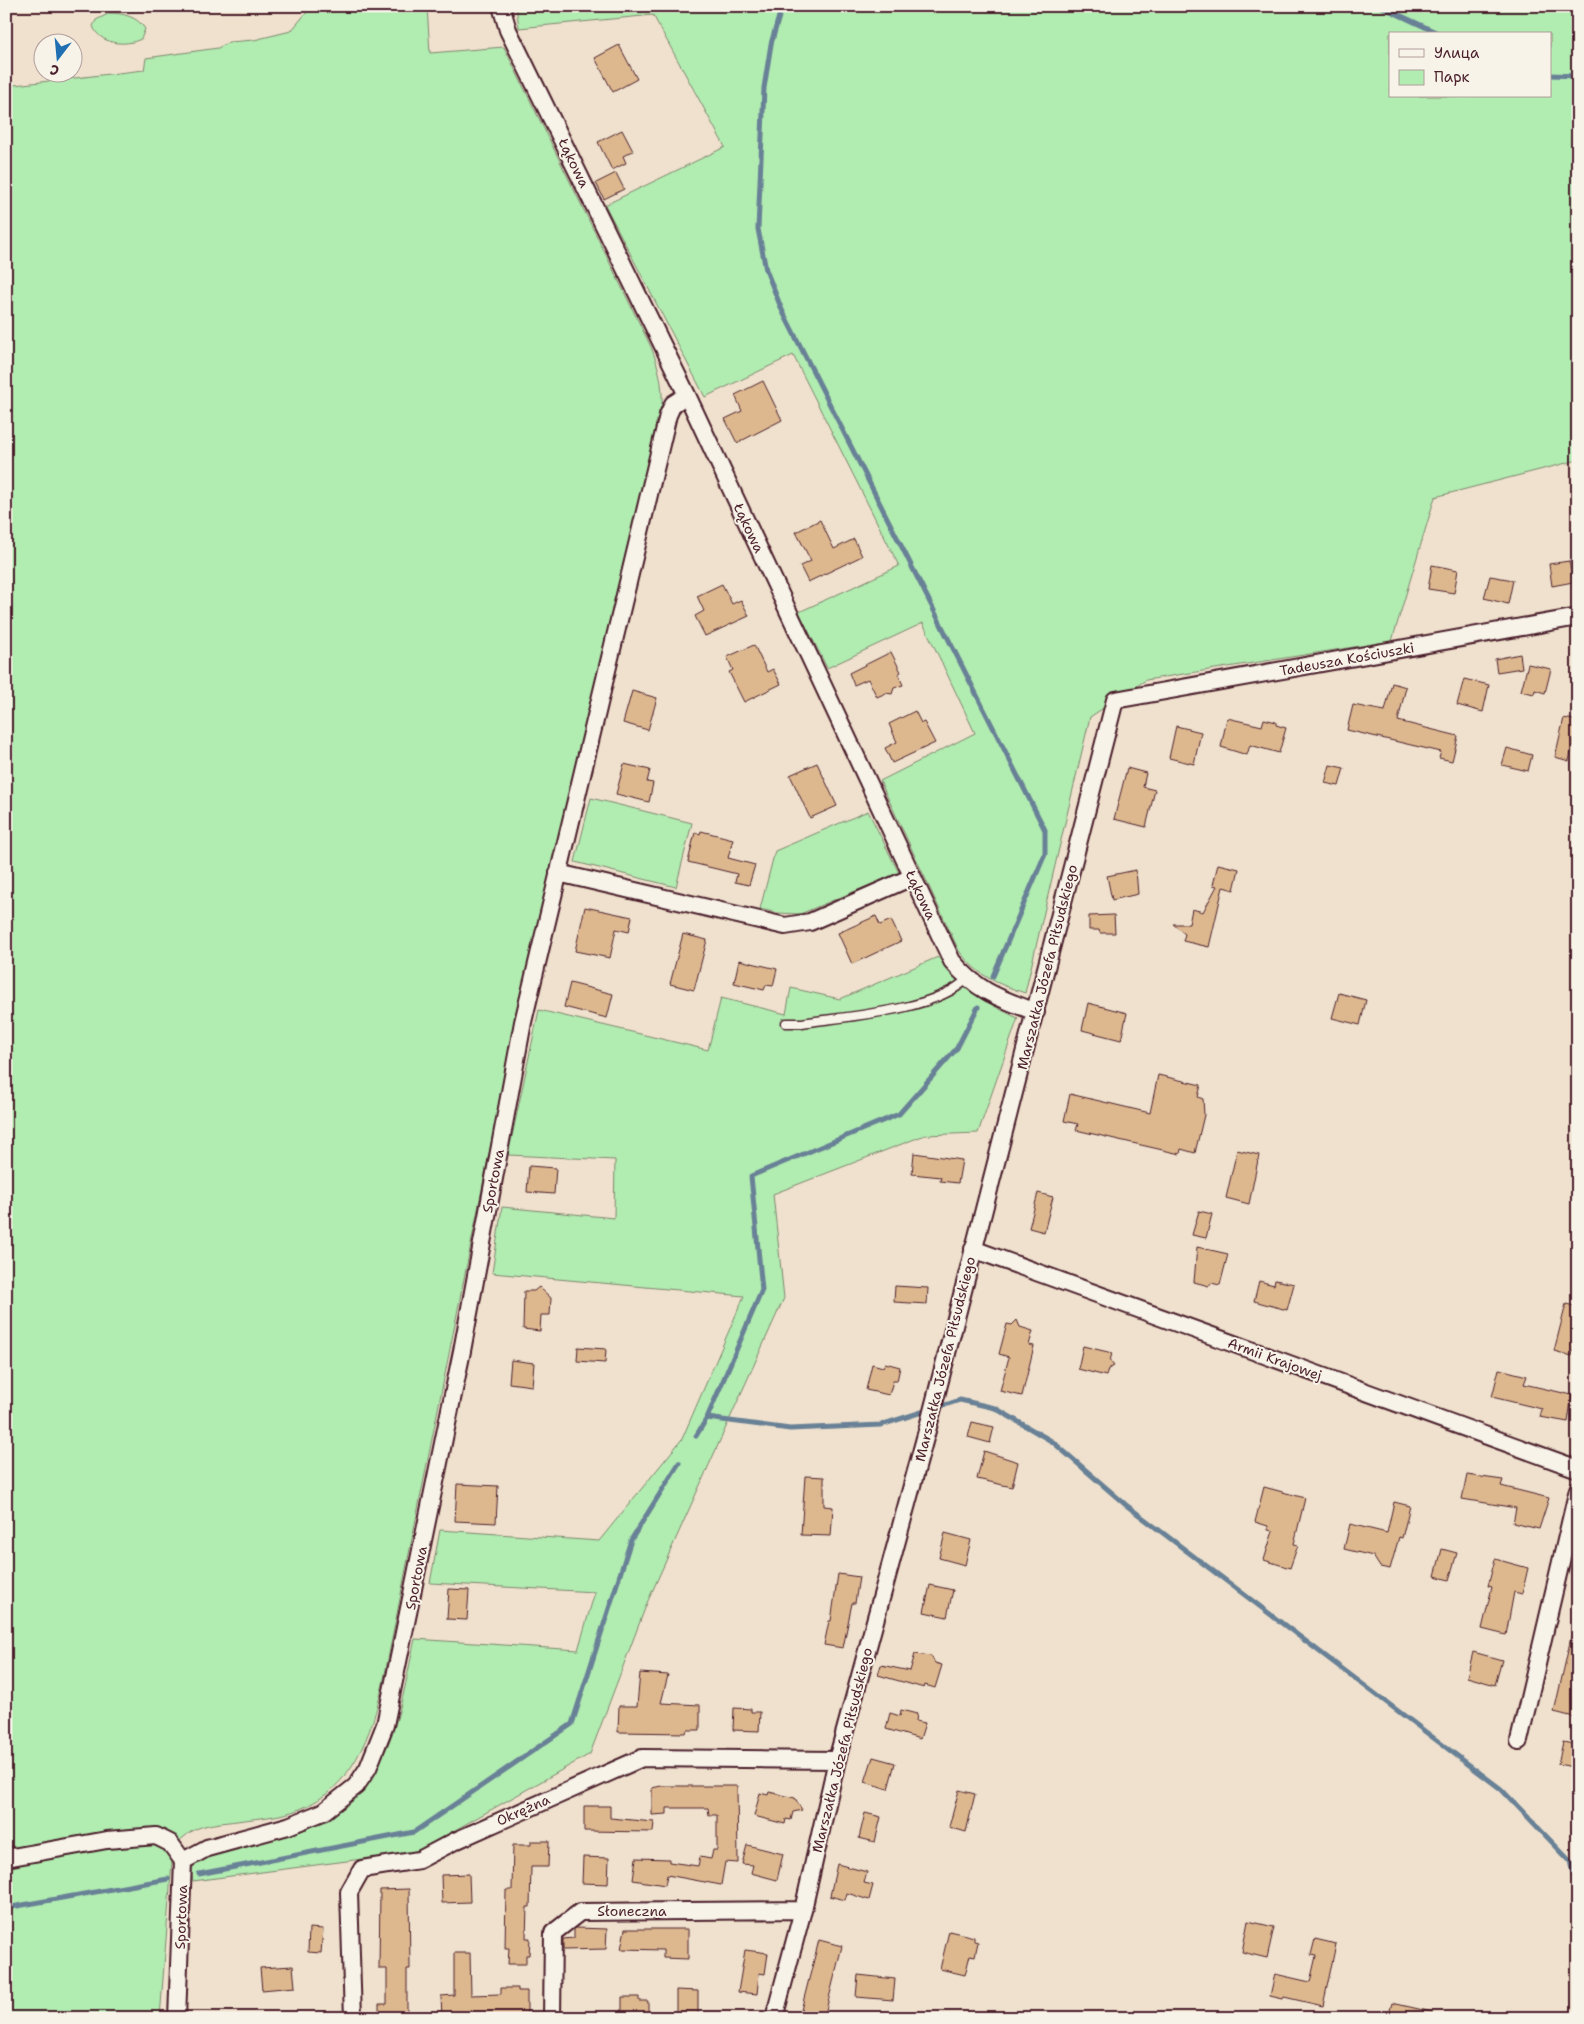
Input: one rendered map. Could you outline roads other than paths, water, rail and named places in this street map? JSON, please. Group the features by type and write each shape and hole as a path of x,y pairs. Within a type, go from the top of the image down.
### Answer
{"street":[{"name":"Łąkowa","path":"501,6 508,30 687,395 952,960 967,979 994,996 1036,1012"},
{"name":"Sportowa","path":"177,2018 183,1861 207,1848 288,1826 323,1812 356,1786 368,1768 378,1747 392,1700 448,1419 523,1022 668,415 674,404 687,395"},
{"name":"Tadeusza Kościuszki","path":"1115,700 1578,618"},
{"name":"Marszałka Józefa Piłsudskiego","path":"774,2018 803,1910 837,1760 928,1428 1115,700"},
{"path":"558,873 785,926 810,922 912,877"},
{"name":"Armii Krajowej","path":"973,1249 1578,1469"},
{"path":"1519,1741 1578,1489"},
{"name":"Okrężna","path":"352,2018 349,1892 362,1869 419,1860 455,1841 642,1758 837,1760"},
{"path":"6,1854 12,1857 107,1840 156,1836 170,1843 183,1861"},
{"name":"Słoneczna","path":"552,2018 553,1933 580,1912 803,1910"}],"lane":[{"path":"786,1023 802,1023 922,1004 956,990 967,979"}],"waterway":[{"path":"782,6 771,44 764,88 758,229 766,270 782,310 1045,830 1045,854 993,976"},
{"path":"1380,6 1436,32"},
{"path":"1552,75 1578,76"},
{"path":"696,1436 707,1418 762,1290 751,1176 899,1114 957,1048 978,1007"},
{"path":"936,1408 960,1400 995,1408 1053,1442 1126,1505 1501,1789 1570,1861 1578,1895"},
{"path":"707,1418 790,1429 881,1425 928,1410"},
{"path":"199,1874 414,1832 572,1724 631,1540 679,1463"},
{"path":"6,1908 168,1879"}]}
